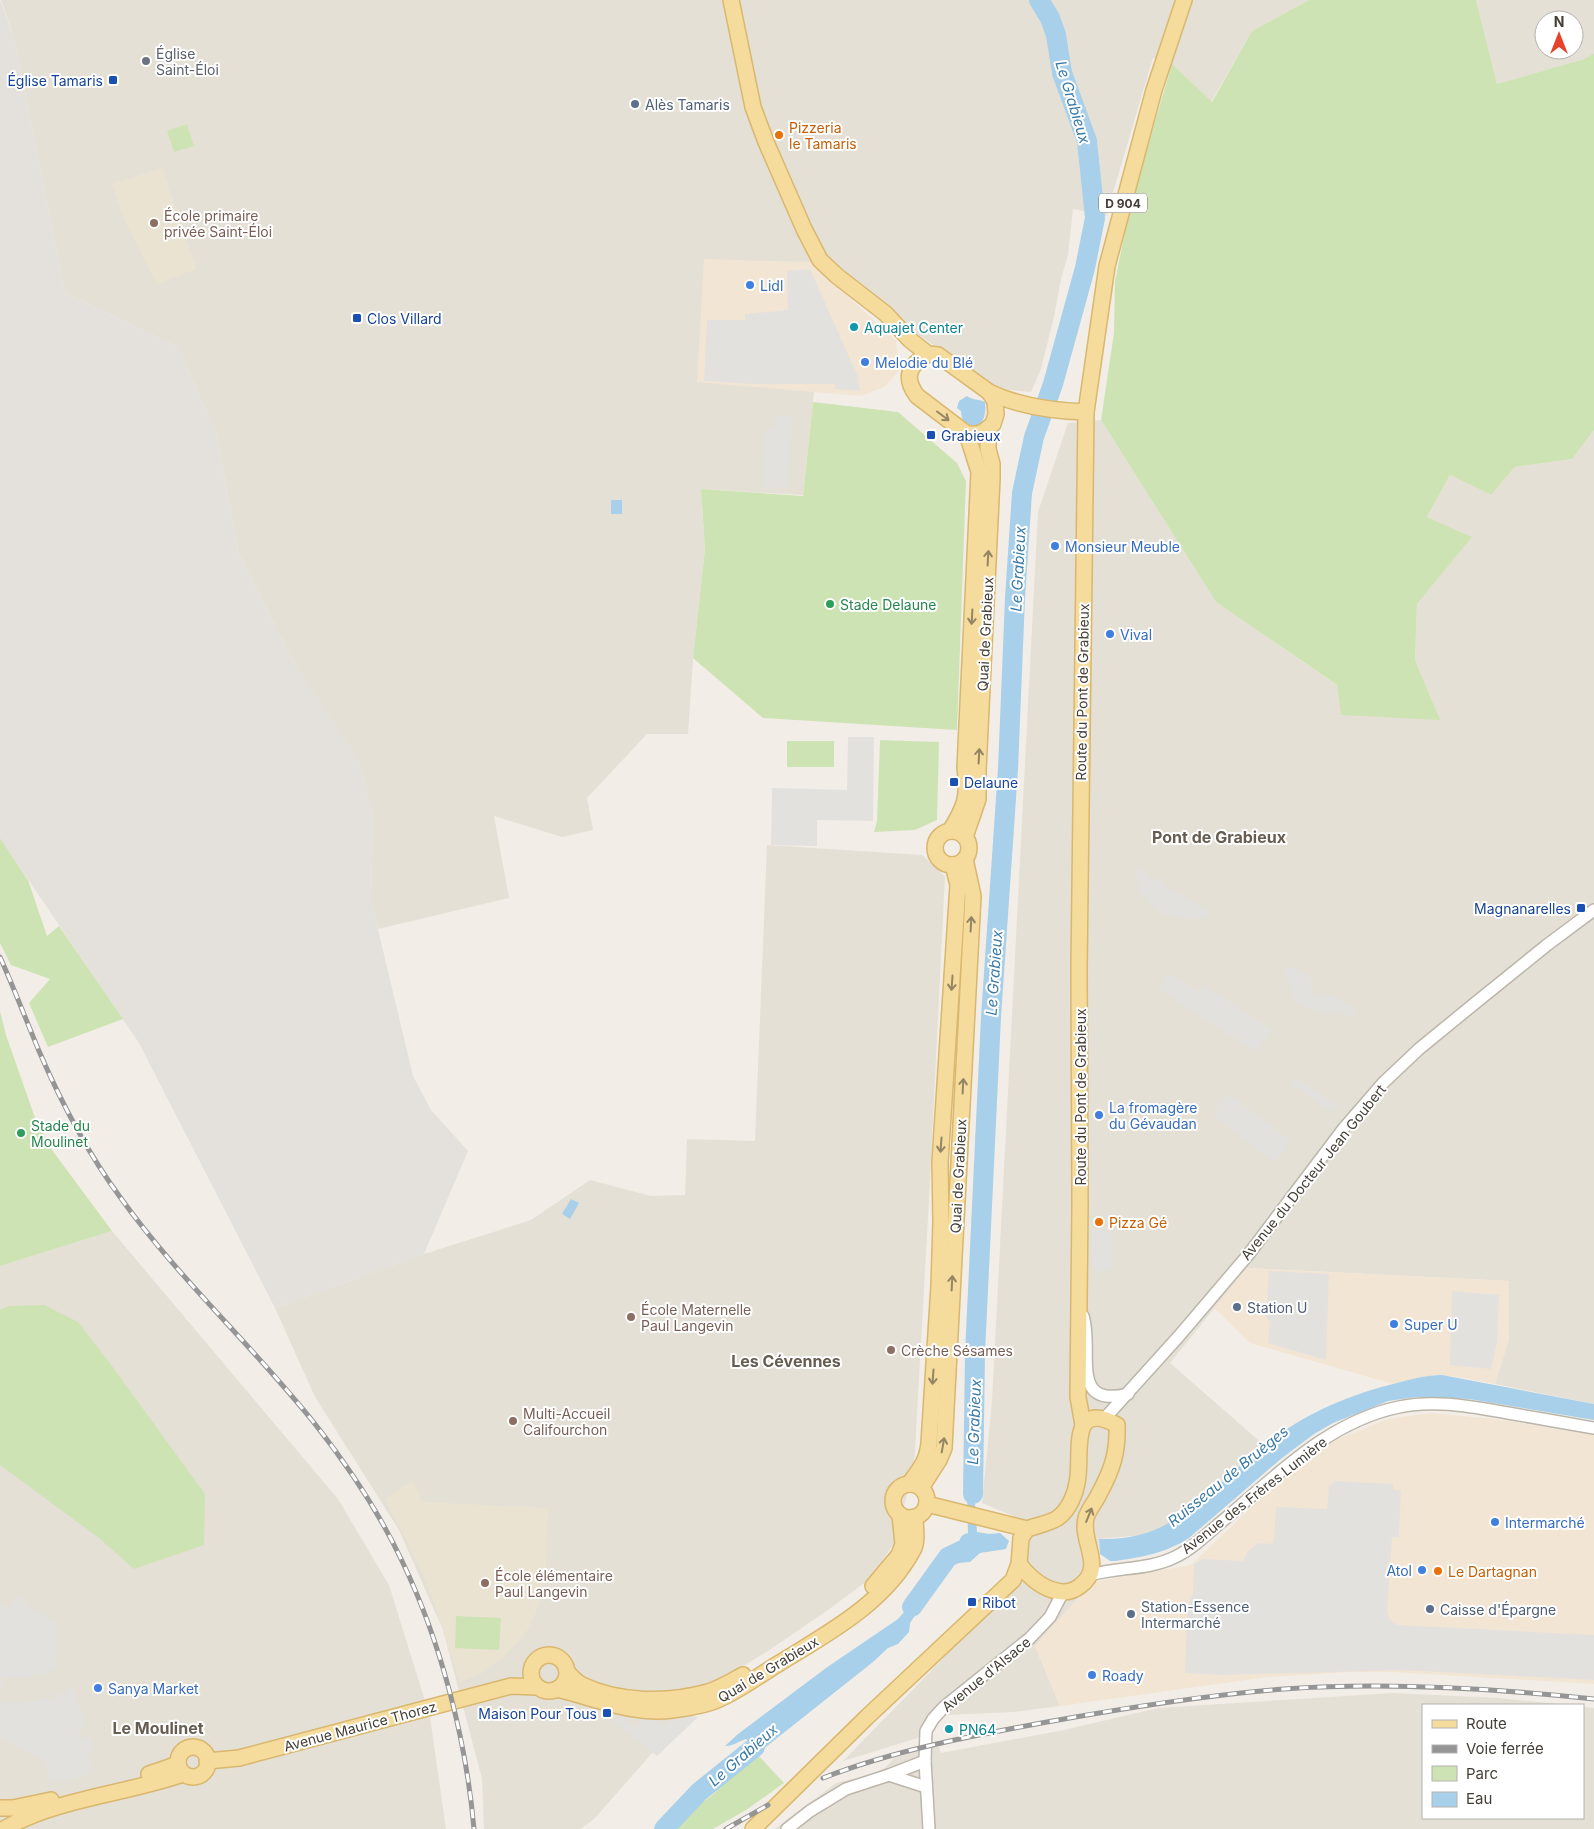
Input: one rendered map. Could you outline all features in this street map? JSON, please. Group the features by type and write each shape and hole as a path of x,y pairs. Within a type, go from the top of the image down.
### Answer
{"main road":[{"path":"731,0 753,107 804,229 820,260 837,276 886,314 910,340 922,358"},
{"name":"Route du Pont de Grabieux","path":"1100,1422 1078,1397 1079,969 1086,412 1107,266 1154,90 1184,0"},
{"path":"989,392 995,401 996,414 993,424 988,429 977,434 967,434 920,399 912,389 908,378 922,358 938,356 989,392 1016,403 1086,412"},
{"path":"996,414 1016,403"},
{"name":"Quai de Grabieux","path":"915,1486 928,1456 930,1434 939,1277 940,1162 959,862 969,848 966,837 980,790 978,771 992,478 992,464 988,449 988,429"},
{"name":"Quai de Grabieux","path":"959,862 944,863 939,859 935,848 938,839 941,835 950,831 963,809 967,790 965,768 978,472 967,434"},
{"path":"950,831 961,833 966,837"},
{"path":"930,1505 1004,1525 1024,1534 1058,1518 1070,1503 1077,1483 1079,1435 1100,1422 1118,1444 1111,1470 1086,1517 1086,1532 1093,1562 1090,1575 1084,1583 1074,1590 1056,1591 1029,1576 1019,1564"},
{"path":"902,1485 915,1486 927,1498 930,1505 924,1510 908,1516 895,1510 893,1496 902,1485"},
{"name":"Quai de Grabieux","path":"568,1672 582,1685 612,1695 644,1699 668,1700 710,1691 723,1686 752,1670 843,1612 870,1589 899,1555 908,1516"},
{"name":"Quai de Grabieux","path":"558,1689 612,1705 644,1710 670,1710 700,1705 729,1695 848,1620 880,1593 914,1548 908,1516"},
{"path":"754,1829 867,1717 1013,1580 1019,1564 1024,1534"},
{"path":"1013,1580 1029,1576"},
{"path":"548,1655 555,1656 563,1661 568,1672 565,1682 558,1689 550,1691 534,1680 534,1664 548,1655"},
{"name":"Avenue Maurice Thorez","path":"207,1761 239,1758 534,1680"},
{"path":"191,1748 200,1750 206,1756 205,1770 198,1776 190,1777 180,1769 178,1759 183,1751 191,1748"},
{"path":"0,1808 36,1804 138,1777 180,1769"},
{"path":"4,1829 16,1822 40,1813 180,1769"}],"street":[{"name":"Avenue du Docteur Jean Goubert","path":"1100,1422 1126,1397 1253,1249 1344,1128 1384,1083 1419,1049 1547,945 1594,910"},
{"path":"1079,1305 1086,1326 1087,1377 1090,1387 1101,1396 1126,1397"},
{"name":"Avenue des Frères Lumière","path":"1090,1575 1108,1570 1152,1566 1176,1557 1197,1542 1300,1455 1349,1425 1390,1409 1418,1405 1461,1405 1594,1428"},
{"name":"Avenue d'Alsace","path":"928,1829 925,1761 926,1731 933,1719 944,1707 1046,1623 1052,1611 1056,1591"},
{"path":"787,1829 846,1789 925,1761"},
{"path":"889,1775 926,1787"}],"shaded area":[{"path":"0,0 14,37 65,293 178,347 216,433 239,554 295,664 359,760 373,816 371,900 413,1076 431,1110 468,1151 424,1254 275,1308 139,1043 0,838"},
{"path":"1,0 1309,0 1252,31 1211,102 1172,64 1153,58 1106,216 1073,209 1068,255 1061,279 1054,317 1041,369 1031,392 998,389 811,262 814,392 803,495 701,489 705,549 693,658 688,734 647,734 587,798 593,830 562,837 494,816 509,898 378,929 371,900 373,816 359,760 295,664 239,554 216,433 178,347 65,293 14,37"},
{"path":"1476,0 1594,0 1594,53 1584,59 1584,10 1534,10 1534,60 1581,60 1497,84"},
{"name":"École primaire privée Saint-Éloi","path":"162,168 196,269 157,284 124,218 112,184"},
{"path":"704,259 811,262 896,341 900,369 886,386 861,396 697,382"},
{"path":"810,269 858,377 860,391 834,389 835,384 751,384 704,381 707,320 745,320 745,314 788,310 787,271"},
{"path":"776,415 792,416 787,488 763,487 766,430 775,430"},
{"path":"1101,420 1216,602 1338,686 1439,720 1415,660 1417,604 1471,537 1427,517 1450,475 1491,495 1515,467 1572,459 1594,430 1594,1404 1495,1384 1509,1339 1509,1281 1247,1268 1170,1363 1264,1445 1203,1500 1168,1525 1143,1535 1099,1539 1093,1582 1035,1646 1060,1706 1014,1712 946,1715 921,1737 843,1761 1010,1590 1023,1520 982,1503 992,1401 1038,512 1068,423"},
{"path":"848,737 874,737 873,821 817,820 817,846 771,845 772,788 847,790"},
{"path":"767,845 922,855 945,876 914,1467 895,1542 871,1578 768,1651 713,1684 595,1818 581,1829 484,1829 482,1779 443,1630 399,1530 315,1397 275,1308 424,1254 531,1220 590,1180 651,1196 685,1195 687,1139 755,1141"},
{"path":"1144,869 1152,879 1161,879 1170,890 1180,893 1207,910 1210,917 1190,919 1156,911 1139,889 1137,883 1137,870"},
{"path":"1294,966 1310,977 1313,993 1319,997 1332,994 1354,1008 1353,1018 1340,1013 1308,1009 1296,1001 1283,970"},
{"path":"1173,974 1199,992 1204,985 1272,1030 1256,1052 1160,990 1166,977"},
{"path":"1296,1077 1336,1105 1331,1112 1291,1083"},
{"path":"1228,1093 1290,1140 1275,1163 1213,1115"},
{"path":"1098,1224 1106,1231 1113,1232 1112,1270 1096,1273 1092,1267 1092,1230"},
{"path":"112,1231 338,1499 389,1585 430,1717 446,1829 0,1829 0,1266"},
{"path":"1247,1268 1509,1281 1509,1339 1495,1384 1459,1377 1434,1375 1393,1384 1250,1343 1214,1308"},
{"path":"1269,1271 1329,1274 1326,1360 1268,1343 1270,1322 1266,1317"},
{"path":"1452,1291 1499,1295 1497,1342 1491,1369 1450,1365"},
{"path":"1432,1413 1495,1419 1594,1435 1594,1684 1392,1672 1350,1672 1268,1677 1060,1706 1035,1646 1093,1582 1191,1565 1266,1493 1303,1461 1333,1441 1388,1419"},
{"name":"École élémentaire Paul Langevin","path":"413,1480 422,1502 548,1508 546,1562 542,1593 526,1632 504,1657 482,1673 460,1682 423,1573 385,1499"},
{"path":"1335,1481 1393,1484 1393,1490 1401,1490 1399,1537 1392,1537 1387,1613 1392,1622 1398,1625 1594,1635 1594,1680 1402,1670 1221,1675 1185,1673 1187,1617 1193,1594 1194,1564 1202,1559 1243,1561 1247,1552 1258,1543 1272,1544 1274,1540 1276,1507 1327,1509 1329,1486"},
{"path":"18,1595 34,1612 43,1613 57,1626 55,1660 57,1669 50,1669 50,1674 33,1674 33,1678 2,1678 2,1689 0,1689 0,1604 2,1603 8,1609"},
{"path":"73,1687 86,1726 78,1729 81,1739 90,1736 95,1751 87,1754 92,1769 86,1776 50,1782 46,1761 0,1737 0,1703 38,1702 38,1699 54,1699 54,1695 66,1694 66,1690"},
{"path":"1393,1693 1498,1698 1558,1704 1422,1704 1422,1819 1584,1819 1584,1707 1594,1708 1594,1829 775,1829 836,1783 873,1774 885,1768 894,1758 935,1747 939,1747 941,1753 1064,1730 1158,1708"},
{"path":"679,1714 698,1717 657,1756 615,1722 621,1716 635,1727 645,1715 664,1727"}],"green space":[{"path":"1309,0 1476,0 1497,84 1584,60 1594,53 1594,430 1572,459 1515,467 1491,495 1450,475 1427,517 1472,537 1417,604 1415,660 1440,720 1341,715 1337,685 1216,602 1101,420 1114,333 1115,281 1131,203 1172,64 1212,102 1252,31"},
{"path":"187,124 194,146 174,152 167,131"},
{"name":"Stade Delaune","path":"813,402 898,412 957,463 966,481 957,730 763,718 693,658 705,549 701,489 803,496"},
{"path":"880,740 939,742 937,820 915,830 874,832 877,821"},
{"path":"787,741 834,741 834,767 787,767"},
{"path":"0,838 28,880 47,936 59,926 123,1019 48,1047 29,1003 50,979 11,965 0,943"},
{"name":"Stade du Moulinet","path":"0,1011 6,1035 34,1115 52,1150 112,1231 0,1266"},
{"path":"44,1305 78,1322 205,1494 204,1545 134,1569 99,1538 0,1465 0,1310 9,1306"},
{"path":"456,1616 501,1618 499,1650 455,1648"},
{"path":"757,1754 784,1783 746,1810 713,1829 664,1829 710,1797"}],"water":[{"path":"967,396 985,402 983,420 974,426 965,423 961,411 957,408 959,401"},
{"path":"611,500 622,500 622,514 611,514"},
{"path":"571,1199 579,1203 570,1219 562,1214"},
{"path":"1442,1375 1594,1404 1594,1420 1469,1399 1416,1397 1388,1401 1333,1423 1314,1434 1282,1458 1189,1538 1180,1543 1154,1554 1115,1561 1110,1561 1100,1554 1099,1539 1126,1538 1149,1532 1170,1523 1207,1496 1262,1447 1309,1416 1343,1400 1378,1388"},
{"path":"973,1465 978,1465 980,1468 975,1502 977,1532 1000,1533 1009,1541 1006,1549 980,1553 970,1562 958,1563 955,1558 949,1557 955,1549 961,1548 967,1543 967,1494"},
{"path":"928,1585 918,1611 910,1623 909,1632 898,1644 888,1648 757,1754 735,1764 748,1748 749,1741 746,1739 725,1746 738,1734 826,1668 898,1619"}],"waterway":[{"name":"Le Grabieux","path":"973,1494 975,1353 991,1017 1008,769 1015,598 1022,493 1034,437 1053,384 1085,268 1095,218 1087,141 1062,73 1056,35 1050,18 1039,0"},
{"name":"Le Grabieux","path":"912,1607 948,1557 969,1547 969,1543"},
{"name":"Le Grabieux","path":"664,1829 699,1792 755,1747"}],"railway":[{"path":"0,957 56,1089 75,1126 108,1180 166,1256 267,1367 315,1424 351,1473 383,1525 416,1592 440,1658 450,1692 465,1761 474,1829"},
{"path":"823,1778 878,1759 934,1745 1047,1722 1195,1698 1284,1689 1400,1686 1478,1689 1594,1699"},
{"path":"726,1829 768,1805"}],"place":[{"name":"Église Saint-Éloi","path":"146,61"},
{"name":"Église Tamaris","path":"113,80"},
{"name":"Alès Tamaris","path":"635,104"},
{"name":"Pizzeria le Tamaris","path":"779,135"},
{"name":"École primaire privée Saint-Éloi","path":"154,223"},
{"name":"Lidl","path":"750,285"},
{"name":"Clos Villard","path":"357,318"},
{"name":"Aquajet Center","path":"854,327"},
{"name":"Melodie du Blé","path":"865,362"},
{"name":"Grabieux","path":"931,435"},
{"name":"Monsieur Meuble","path":"1055,546"},
{"name":"Stade Delaune","path":"830,604"},
{"name":"Vival","path":"1110,634"},
{"name":"Delaune","path":"954,782"},
{"name":"Magnanarelles","path":"1581,908"},
{"name":"La fromagère du Gévaudan","path":"1099,1115"},
{"name":"Stade du Moulinet","path":"21,1133"},
{"name":"Pizza Gé","path":"1099,1222"},
{"name":"Station U","path":"1237,1307"},
{"name":"École Maternelle Paul Langevin","path":"631,1317"},
{"name":"Super U","path":"1394,1324"},
{"name":"Crèche Sésames","path":"891,1350"},
{"name":"Multi-Accueil Califourchon","path":"513,1421"},
{"name":"Intermarché","path":"1495,1522"},
{"name":"Atol","path":"1422,1570"},
{"name":"Le Dartagnan","path":"1438,1571"},
{"name":"École élémentaire Paul Langevin","path":"485,1583"},
{"name":"Ribot","path":"972,1602"},
{"name":"Caisse d'Épargne","path":"1430,1609"},
{"name":"Station-Essence Intermarché","path":"1131,1614"},
{"name":"Roady","path":"1092,1675"},
{"name":"Sanya Market","path":"98,1688"},
{"name":"Maison Pour Tous","path":"607,1713"},
{"name":"PN64","path":"949,1729"}],"district":[{"name":"Pont de Grabieux","path":"1219,837"},
{"name":"Les Cévennes","path":"786,1361"},
{"name":"Le Moulinet","path":"158,1728"}],"water label":[{"name":"Ruisseau de Bruèges","path":"1228,1476"}]}
